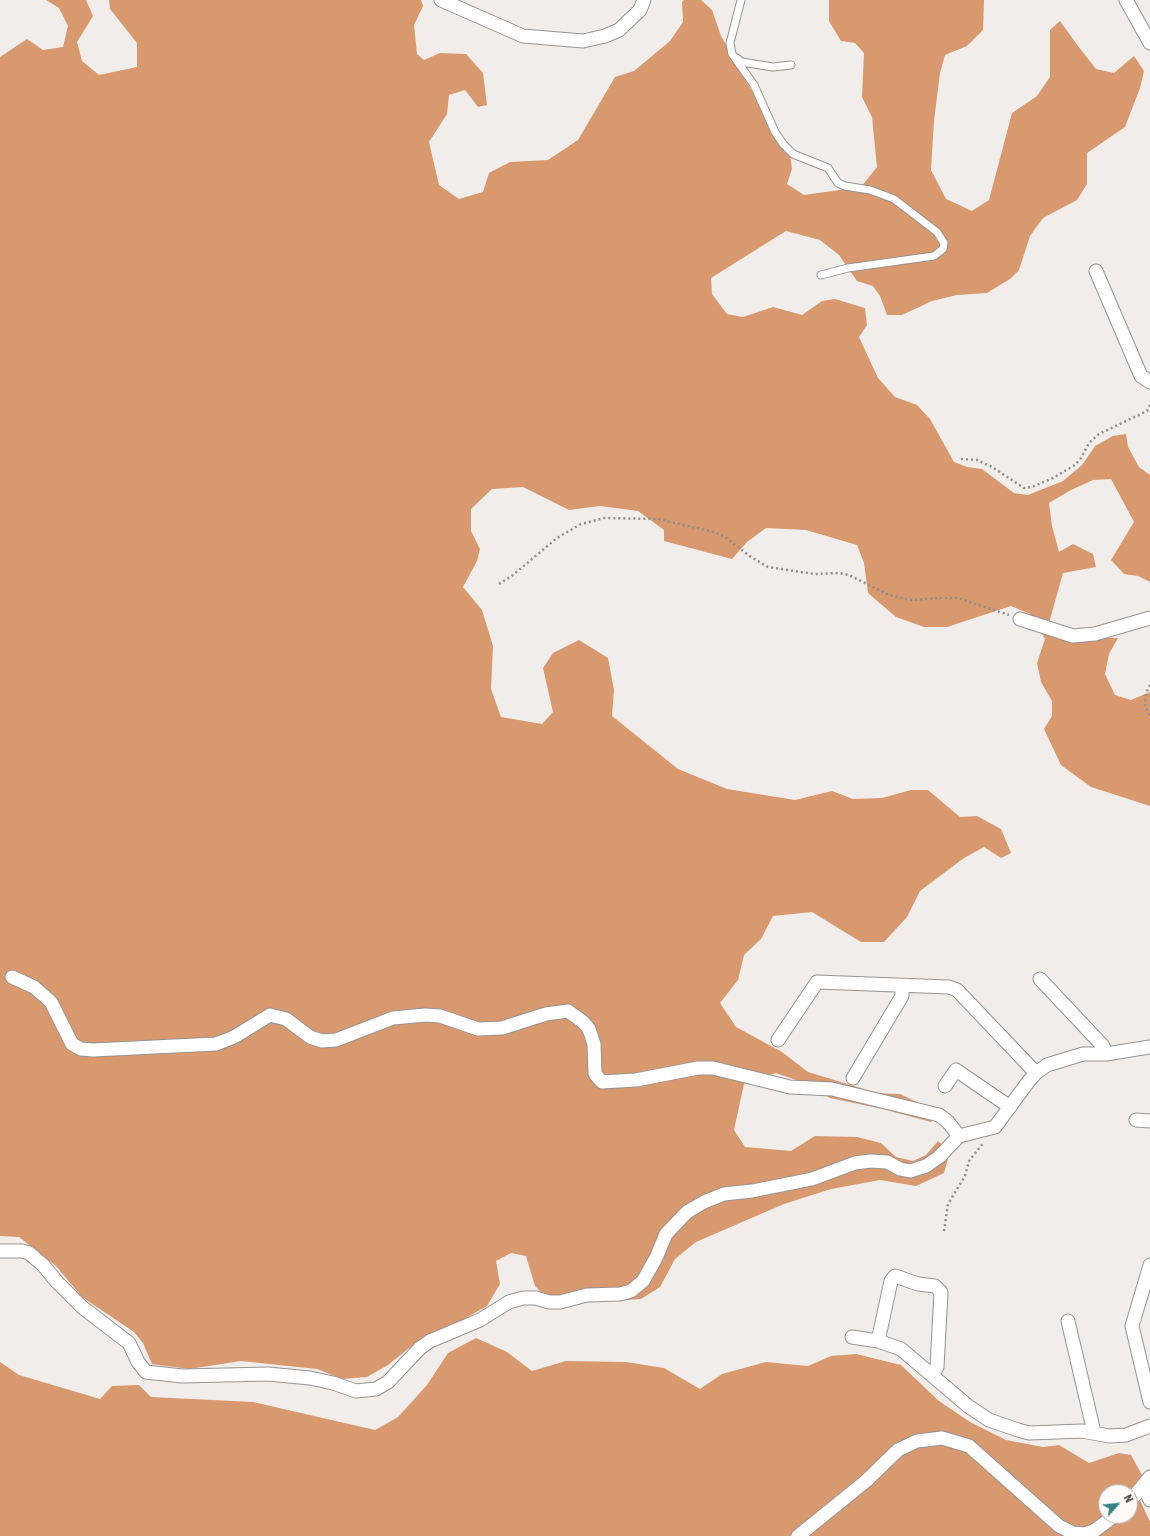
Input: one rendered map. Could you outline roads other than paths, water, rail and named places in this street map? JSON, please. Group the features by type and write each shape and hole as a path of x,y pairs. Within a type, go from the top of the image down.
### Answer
{"street":[{"path":"441,0 523,36 583,41 605,36 619,30 640,10 644,0"},
{"path":"1126,0 1150,43"},
{"path":"1096,271 1141,376 1150,382"},
{"path":"1020,619 1073,636 1095,634 1150,618"},
{"path":"12,978 34,987 51,1002 72,1044 81,1049 93,1050 216,1044 234,1037 270,1015 286,1019 310,1037 322,1040 336,1040 393,1018 426,1015 440,1016 478,1030 502,1028 546,1014 568,1011 583,1022 589,1029 594,1044 594,1074 602,1082 636,1080 698,1068 713,1068 790,1087 832,1089 939,1115 948,1122 959,1136"},
{"path":"1040,980 1103,1046 1106,1054"},
{"path":"778,1040 817,982 949,987 957,990 1036,1073"},
{"path":"852,1078 902,996 902,986"},
{"path":"0,1251 22,1251 29,1253 44,1265 57,1282 82,1307 129,1343 138,1362 146,1372 182,1376 275,1375 310,1378 333,1383 356,1391 376,1390 388,1382 420,1348 430,1341 480,1320 509,1302 523,1298 536,1298 549,1302 560,1302 587,1295 620,1294 632,1291 643,1281 656,1258 666,1234 687,1212 704,1202 724,1194 752,1191 805,1180 855,1163 871,1161 887,1162 900,1169 910,1171 926,1166 939,1157 959,1136 994,1127 1036,1073 1047,1065 1082,1054 1106,1054 1150,1047"},
{"path":"945,1086 956,1070 1010,1107"},
{"path":"1136,1120 1150,1121"},
{"path":"1150,1265 1132,1326 1150,1402"},
{"path":"878,1340 891,1281 895,1276 918,1284 935,1286 941,1292 937,1367 932,1375"},
{"path":"1068,1321 1094,1432"},
{"path":"852,1338 878,1340 901,1349 968,1406 989,1420 1018,1430 1029,1433 1094,1432 1109,1436 1126,1435 1150,1426"},
{"path":"798,1536 866,1481 898,1450 917,1441 942,1438 969,1446 1059,1526 1072,1532 1084,1534 1094,1531 1103,1524"},
{"path":"1146,1481 1150,1500"},
{"path":"1138,1491 1146,1481"}],"lane":[{"path":"741,0 730,43 732,54 754,85 775,132 793,154 828,168 838,183 845,186 870,190 894,199 938,232 944,243 943,249 934,256 848,268 821,275"},
{"path":"732,54 742,62 773,67 791,64"}]}
